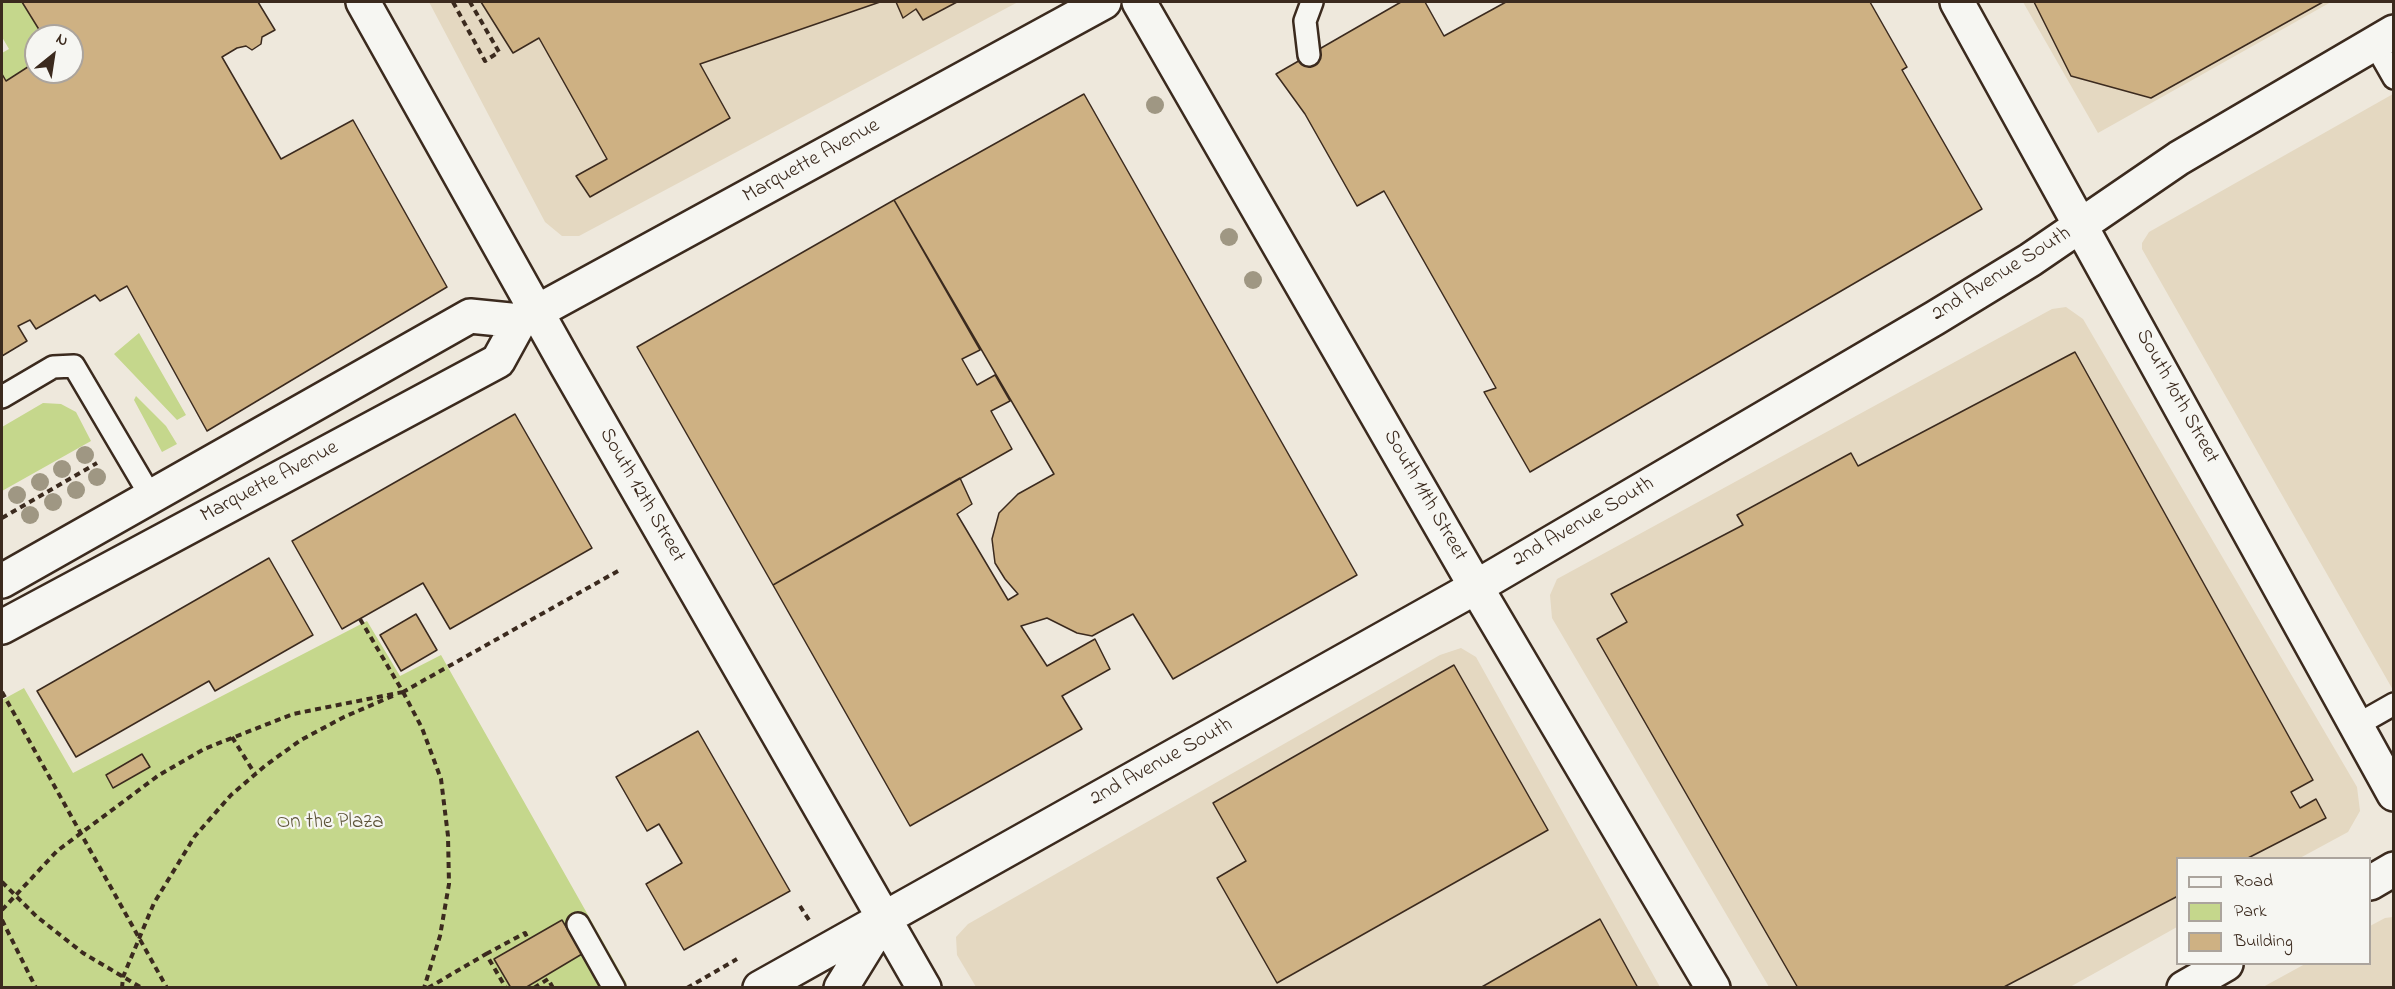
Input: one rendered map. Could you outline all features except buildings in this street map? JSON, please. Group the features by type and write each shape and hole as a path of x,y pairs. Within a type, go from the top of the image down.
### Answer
{"street":[{"name":"South 12th Street","path":"363,2 528,317 924,987"},
{"name":"Marquette Avenue","path":"2,627 498,361 528,317 1104,2"},
{"name":"South 11th Street","path":"1139,2 1476,587 1713,987"},
{"name":"South 10th Street","path":"1957,2 2394,794"},
{"name":"2nd Avenue South","path":"760,987 1476,587 1935,318 2080,226 2188,152 2384,38"},
{"path":"2,581 150,495 470,316 528,317"},
{"path":"2371,882 2394,869"},
{"path":"841,987 883,920"},
{"path":"2184,987 2222,965"}],"lane":[{"path":"1309,55 1305,21 1312,2"},
{"path":"2384,38 2394,78"},
{"path":"2,397 53,367 74,366 150,495"},
{"path":"2357,725 2394,704"},
{"path":"578,924 614,987"}],"path":[{"path":"453,2 485,61 499,52 470,2"},
{"path":"2,518 124,448"},
{"path":"122,987 123,977 154,903 195,836 231,795 255,774 301,740 344,717 403,692 618,572"},
{"path":"360,619 422,728 441,779 448,836 449,884 440,936 426,987"},
{"path":"2,692 166,987"},
{"path":"2,910 57,851 159,775 232,736 294,714 403,692"},
{"path":"232,736 255,774"},
{"path":"2,882 82,953 142,987"},
{"path":"2,920 36,987"},
{"path":"426,987 525,933 528,939"},
{"path":"486,954 506,987"},
{"path":"534,987 547,977 553,987"}],"shaded area":[{"path":"429,2 1018,2 579,236 562,236 545,222"},
{"path":"2023,2 2331,2 2098,133"},
{"path":"2393,94 2393,690 2142,249 2142,243 2149,232"},
{"path":"2066,307 2083,319 2357,787 2360,811 2348,832 2302,857 2176,857 2176,928 2070,987 1769,987 1552,618 1550,595 1557,579 2052,309"},
{"path":"1461,648 1476,657 1660,987 976,987 957,955 956,937 968,924 1440,655"},
{"path":"2393,917 2393,987 2263,987 2303,965 2371,965 2371,925 2385,918"}],"green space":[{"path":"2,2 22,2 36,24 24,24 24,69 6,81 2,74 2,53 9,49 2,37"},
{"path":"139,333 186,415 177,420 114,354"},
{"path":"136,396 166,426 177,444 162,452 134,400"},
{"path":"43,403 61,404 76,412 91,441 2,491 2,427"},
{"name":"On the Plaza","path":"367,621 400,676 441,655 627,984 621,988 2,987 2,700 24,688 73,773"}]}
